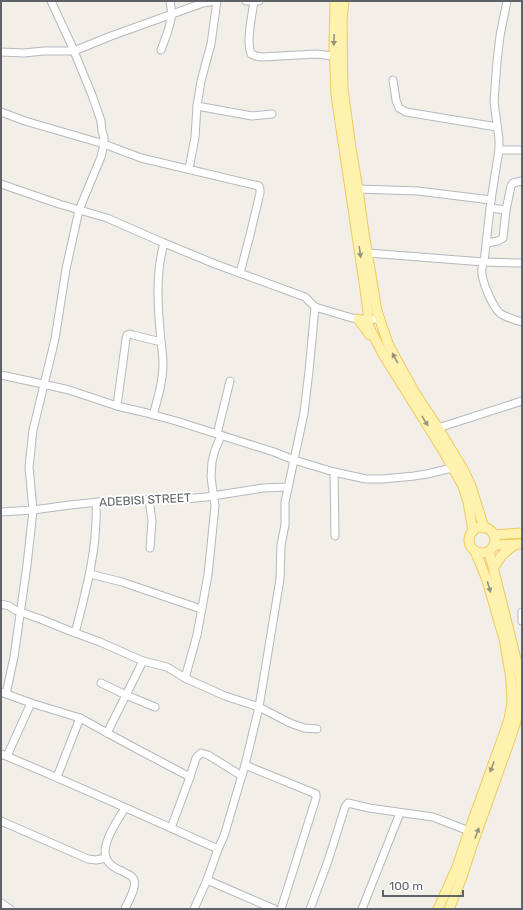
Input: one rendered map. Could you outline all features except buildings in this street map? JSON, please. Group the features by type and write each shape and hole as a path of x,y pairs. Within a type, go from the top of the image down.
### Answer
{"main road":[{"path":"335,1 334,56 336,95 369,327 381,351 441,447 463,470 471,486 484,528"},
{"path":"344,1 342,20 343,89 377,310 389,346 415,394 438,428 450,456 452,468 466,494 473,531"},
{"path":"368,316 360,313 355,318 381,351"},
{"path":"438,909 457,867 509,719 512,701 511,682 504,639 487,580 469,539 473,531 484,528 488,529 494,535 495,540 491,548 494,567 520,680 518,708 512,734 462,877 449,909"},
{"path":"494,535 522,533"},
{"path":"475,551 482,553 491,548 518,544"},
{"path":"494,567 502,555 518,544"}],"street":[{"path":"51,1 92,95 101,121 104,144 102,157 79,210 66,269 55,339 33,430 29,467 33,510 27,565 14,658 3,693 80,718 190,777"},
{"path":"161,50 172,14 170,1"},
{"path":"1,52 24,53 74,51 203,3 216,1 211,44 197,106 195,138 189,169"},
{"path":"246,1 259,1"},
{"path":"254,1 250,25 249,49 251,54 262,57 316,54 334,56"},
{"path":"507,1 500,36 494,102 499,150 491,200 487,243 482,268 483,280 492,303 500,313 522,322"},
{"path":"393,80 396,100 399,108 406,112 497,127"},
{"path":"197,106 252,116 272,114"},
{"path":"1,112 25,121 104,144 141,158 259,186 260,193 240,273"},
{"path":"499,150 522,150"},
{"path":"487,243 498,241 503,238 506,210 511,186 513,183 522,181"},
{"path":"1,185 107,218 215,264 305,297 315,307 355,318"},
{"path":"358,189 418,191 491,200"},
{"path":"490,208 506,210"},
{"path":"153,415 160,388 163,364 158,286 161,254 164,243"},
{"path":"368,253 484,262 522,263"},
{"path":"194,909 224,836 245,765 259,707 280,579 281,545 285,525 285,502 304,413 315,307"},
{"path":"368,316 380,318"},
{"path":"117,406 127,335 130,334 161,342"},
{"path":"1,376 69,390 117,406 153,415 274,452 294,460 334,472 366,479 414,476 452,468"},
{"path":"185,678 197,635 208,575 215,506 211,477 212,462 230,381"},
{"path":"438,428 522,401"},
{"path":"334,472 335,536"},
{"name":"ADEBISI STREET","path":"1,512 33,510 118,500 184,499 263,488 288,487"},
{"path":"149,499 152,521 150,548"},
{"path":"75,633 90,574 97,518 96,503"},
{"path":"90,574 122,582 201,609"},
{"path":"1,604 100,642 143,661 167,667 185,678 225,696 259,707 290,723 304,728 316,729"},
{"path":"522,612 522,621"},
{"path":"107,733 143,661"},
{"path":"101,683 155,707"},
{"path":"31,703 4,755 83,788 218,849"},
{"path":"57,777 80,718"},
{"path":"171,828 196,758 201,753 208,755 242,776"},
{"path":"245,765 316,794 281,909"},
{"path":"310,909 328,861 345,807 348,803 368,808 433,817 469,831"},
{"path":"125,808 107,840 105,850 106,858 112,866 132,876 134,879 135,886 125,909"},
{"path":"362,909 400,813"},
{"path":"1,821 88,859 96,860 106,858"},
{"path":"207,880 274,909"},
{"path":"1,903 10,909"}]}
